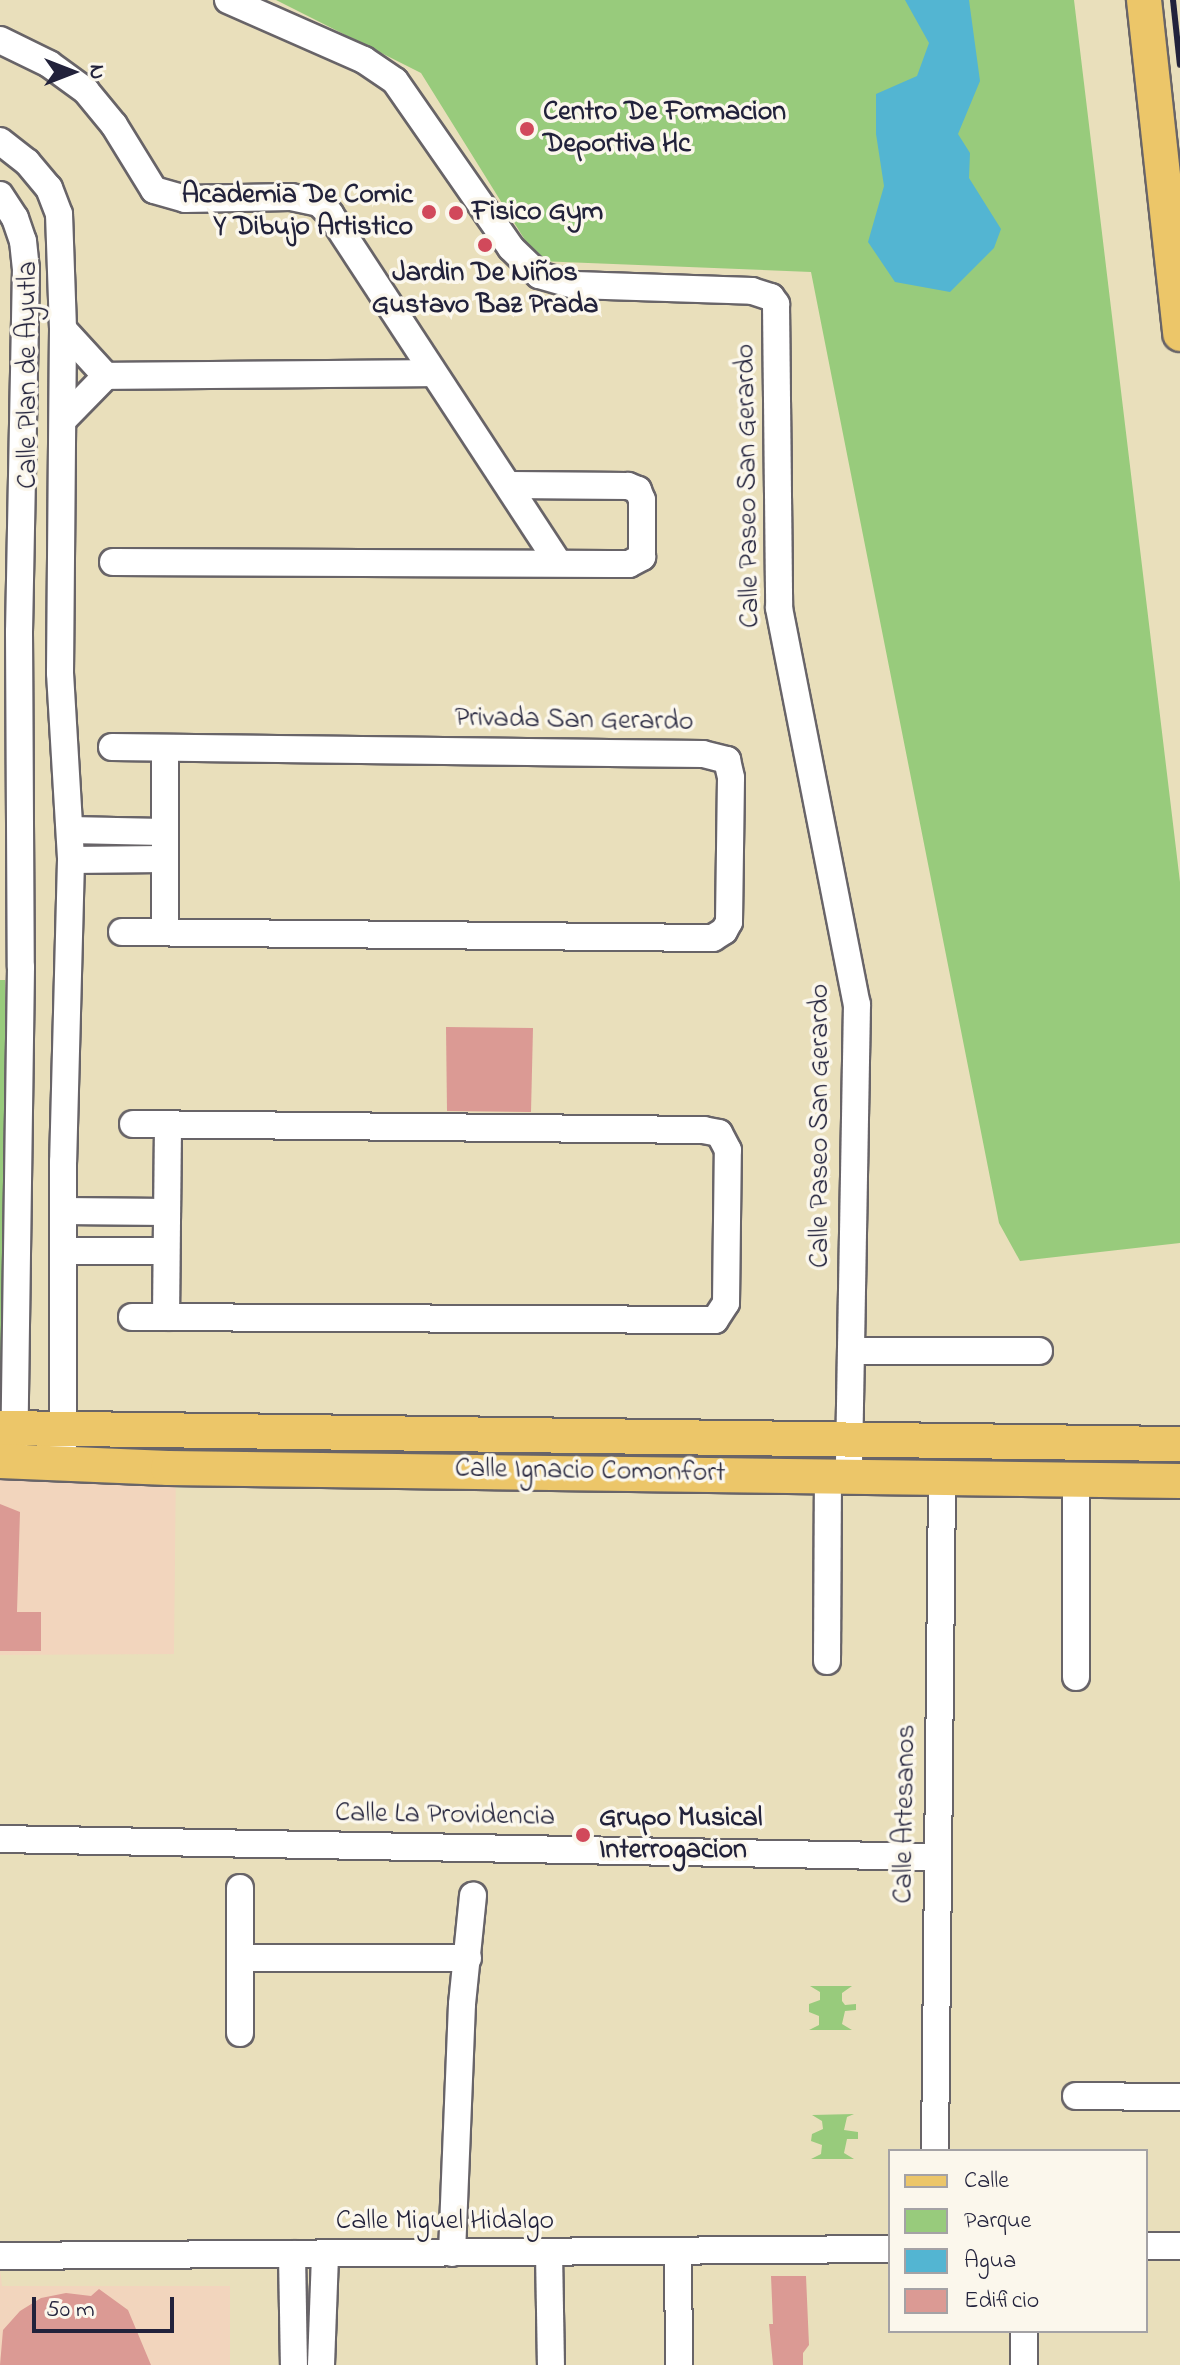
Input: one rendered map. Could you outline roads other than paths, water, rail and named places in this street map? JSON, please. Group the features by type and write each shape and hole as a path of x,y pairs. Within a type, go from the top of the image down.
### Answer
{"main road":[{"path":"1144,0 1180,334"},
{"name":"Calle Ignacio Comonfort","path":"8,1428 1180,1444"},
{"name":"Calle Ignacio Comonfort","path":"7,1462 1180,1481"}],"street":[{"name":"Calle Paseo San Gerardo","path":"228,0 364,60 395,81 511,248 539,275 575,285 752,291 771,297 776,304 779,608 857,1004 849,1441 838,1476 827,1661"},
{"path":"0,40 49,64 86,91 114,125 154,190 185,199 291,197 319,203 330,214 558,562"},
{"name":"Calle Plan de Ayutla","path":"0,141 27,162 49,188 59,214 63,329 60,673 71,860 63,1162 63,1464"},
{"name":"Calle Plan de Ayutla","path":"0,195 15,218 23,241 26,268 20,675 10,967 18,1234 7,1462"},
{"path":"63,329 106,376"},
{"path":"63,420 106,376 432,373"},
{"path":"113,562 629,564 639,560 644,551 640,493 628,486 510,485"},
{"path":"19,632 60,633"},
{"path":"20,675 60,673"},
{"name":"Privada San Gerardo","path":"112,747 714,755 727,760 731,778 729,922 724,931 713,938 122,932"},
{"path":"165,748 165,932"},
{"path":"70,830 163,832"},
{"path":"71,860 163,859"},
{"path":"132,1317 706,1323 721,1316 726,1303 728,1150 724,1139 711,1131 133,1124"},
{"path":"166,1317 168,1124"},
{"path":"18,1160 63,1162"},
{"path":"18,1234 63,1232 167,1212"},
{"path":"63,1232 166,1251"},
{"path":"852,1351 1039,1351"},
{"name":"Calle Artesanos","path":"935,2149 942,1478"},
{"path":"1076,1481 1076,1677"},
{"name":"Calle La Providencia","path":"0,1839 938,1857"},
{"path":"240,1888 240,2033"},
{"path":"452,2253 462,2004 473,1896"},
{"path":"240,1958 468,1958"},
{"path":"1076,2096 1180,2097"},
{"path":"1148,2246 1180,2246"},
{"name":"Calle Miguel Hidalgo","path":"0,2256 888,2249"},
{"path":"678,2251 679,2365"},
{"path":"549,2253 551,2365"},
{"path":"292,2254 296,2365 309,2361 320,2365 325,2254"},
{"path":"1024,2333 1024,2365"}],"water":[{"path":"905,0 969,0 980,81 958,134 970,153 969,178 1001,229 994,248 950,292 895,282 868,242 884,186 876,134 876,94 917,76 929,43"}],"railway":[{"path":"1173,0 1180,65"}],"place":[{"name":"Centro De Formacion Deportiva Hc","path":"527,129"},
{"name":"Academia De Comic Y Dibujo Artistico","path":"429,212"},
{"name":"Fisico Gym","path":"456,213"},
{"name":"Jardin De Niños Gustavo Baz Prada","path":"485,245"},
{"name":"Grupo Musical Interrogacion","path":"583,1835"}]}
